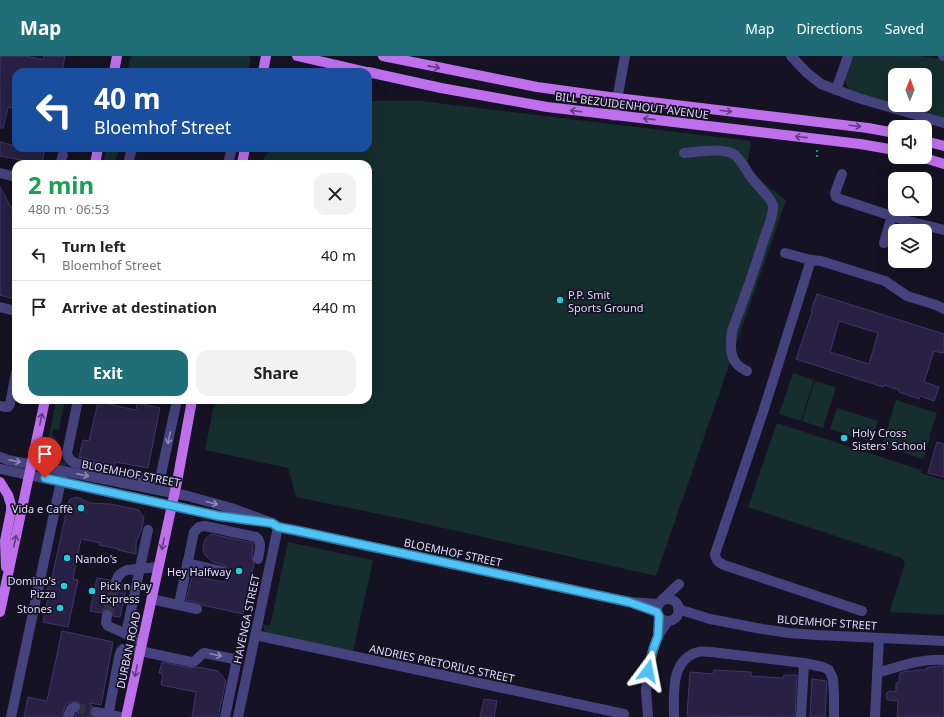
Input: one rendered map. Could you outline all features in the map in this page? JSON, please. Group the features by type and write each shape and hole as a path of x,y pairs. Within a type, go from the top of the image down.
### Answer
{"main road":[{"path":"115,68 117,56"},
{"path":"263,68 266,56"},
{"name":"BILL BEZUIDENHOUT AVENUE","path":"297,56 350,68"},
{"name":"BILL BEZUIDENHOUT AVENUE","path":"383,56 537,88 834,123 888,132"},
{"name":"BILL BEZUIDENHOUT AVENUE","path":"372,73 547,107 846,142 888,149"},
{"path":"932,143 944,146"},
{"path":"932,160 944,164"},
{"path":"0,612 43,404"},
{"name":"DURBAN ROAD","path":"126,717 174,494 191,404"},
{"path":"0,482 8,495 11,505 5,541 7,579"}],"street":[{"path":"614,116 625,56"},
{"path":"791,56 806,72 821,84 858,98 944,123"},
{"path":"836,90 848,56"},
{"path":"684,153 722,151 734,155 770,200 773,206 771,218 751,279 732,331 731,348 733,358 738,365 747,371"},
{"path":"0,173 12,176"},
{"path":"842,174 835,193 836,197 888,215"},
{"path":"884,243 892,216 944,230"},
{"path":"785,253 810,260 821,261 885,281 907,296 944,309"},
{"path":"810,260 764,409 715,554 715,558 724,565 862,611"},
{"path":"0,307 12,310"},
{"path":"0,406 8,407 12,394"},
{"path":"77,404 68,450 68,458 75,464 151,480 156,479 161,474 176,404"},
{"name":"BLOEMHOF STREET","path":"0,457 8,460 188,496 232,508 275,525"},
{"name":"BLOEMHOF STREET","path":"0,469 219,516 275,525 659,608"},
{"path":"11,717 63,471"},
{"name":"HAVENGA STREET","path":"238,717 275,525"},
{"path":"179,604 194,532 196,529 205,526 256,537 260,540 258,559"},
{"path":"126,634 148,530"},
{"path":"187,564 222,571"},
{"path":"116,581 118,575 127,570 158,567"},
{"path":"649,717 646,691 648,671 658,636 675,613 680,584 659,608 658,636"},
{"path":"151,599 197,609"},
{"name":"BLOEMHOF STREET","path":"659,608 665,600 672,600 675,613"},
{"name":"BLOEMHOF STREET","path":"659,608 663,620 675,613 789,633 944,641"},
{"path":"107,615 106,623 108,626 142,641"},
{"name":"ANDRIES PRETORIUS STREET","path":"255,635 624,714"},
{"path":"875,717 879,638"},
{"path":"108,716 119,657 123,649 140,651 191,662 196,661 200,655 204,653 234,660 236,664 225,717"},
{"path":"674,717 675,680 678,670 682,662 691,655 700,652 804,663 823,667 829,670 832,674 834,717"},
{"path":"877,673 920,662 944,660"},
{"path":"801,717 804,663"},
{"path":"68,717 70,709 75,707"},
{"path":"96,712 108,716 120,717"}],"path":[{"path":"817,157 818,146"}],"green space":[{"path":"131,56 249,56 251,59 249,68 128,68"},
{"path":"853,56 919,56 944,60 944,119 921,112 932,112 932,68 888,68 888,102 855,93 850,89 845,81"},
{"name":"P.P. Smit Sports Ground","path":"372,101 421,101 751,141 746,170 786,200 656,576 408,520 296,497 288,468 205,450 214,404 372,404 372,160 263,160 268,152 372,152"},
{"path":"106,152 118,152 116,160 104,160"},
{"path":"793,373 814,380 801,421 779,414"},
{"path":"815,381 836,387 823,428 802,421"},
{"path":"896,400 937,413 923,459 882,446"},
{"path":"55,404 64,404 59,429 53,430 52,435 57,439 53,460 66,463 66,466 47,462 47,448"},
{"path":"837,408 878,421 871,442 830,429"},
{"path":"777,423 921,470 921,473 944,480 944,615 891,612 890,610 905,563 902,558 748,507"},
{"path":"288,542 373,560 353,651 267,633 264,630 263,624 270,626"}],"building":[{"path":"0,56 26,56 43,60 44,56 65,56 63,68 12,68 12,108 8,107 3,128 0,128"},
{"path":"0,142 12,145 12,152 44,152 43,160 21,160 0,156"},
{"path":"0,187 12,209 12,298 0,295"},
{"path":"817,294 944,334 944,353 934,351 924,382 939,387 934,401 920,396 919,399 884,385 883,387 796,359 812,312 811,311","holes":["839,321 878,333 869,364 830,352"]},
{"path":"98,404 108,404 136,410 137,404 160,408 148,468 115,462 114,465 79,457 83,440 89,441"},
{"path":"937,442 944,444 944,477 928,473"},
{"path":"77,497 90,503 111,504 139,510 144,518 141,531 136,542 136,554 81,539 73,579 78,580 68,627 43,622 48,597 46,596 48,587 50,587 67,505 70,499"},
{"name":"Hey Halfway","path":"211,534 253,543 252,558 254,564 243,614 186,600 192,576 224,582 228,573 227,567 213,562 205,555 203,551 204,542"},
{"path":"97,578 110,580 111,585 114,587 120,586 122,583 127,584 120,617 113,616 113,612 108,609 104,609 101,613 90,611"},
{"path":"62,631 113,642 101,705 90,703 92,707 90,714 92,717 75,717 81,710 81,707 79,702 75,701 68,703 65,706 62,717 24,717 28,697 47,701"},
{"path":"162,662 190,668 198,667 218,671 226,681 218,717 192,717 196,692 161,685 163,674 159,673"},
{"path":"944,666 944,717 897,717 898,701 887,699 886,694 889,691 896,692 896,683 899,682 900,673 914,670 926,670 926,668"},
{"path":"714,670 751,672 751,676 783,678 784,675 797,675 795,717 687,716 690,672 713,674"},
{"path":"812,679 827,681 825,717 810,717"},
{"path":"484,699 497,701 494,717 480,717"}],"tunnel":[{"path":"107,615 116,581"},
{"path":"75,707 96,712"}],"place":[{"name":"P.P. Smit Sports Ground","path":"560,300"},
{"name":"Holy Cross Sisters' School","path":"844,438"},
{"name":"Vida e Caffè","path":"81,508"},
{"name":"Nando's","path":"67,558"},
{"name":"Hey Halfway","path":"239,571"},
{"name":"Domino's Pizza","path":"64,586"},
{"name":"Pick n Pay Express","path":"92,591"},
{"name":"Stones","path":"60,608"}],"route":[{"path":"45,478 219,516 272,523 278,527 629,602 657,612 659,616 658,636 648,671"}]}
